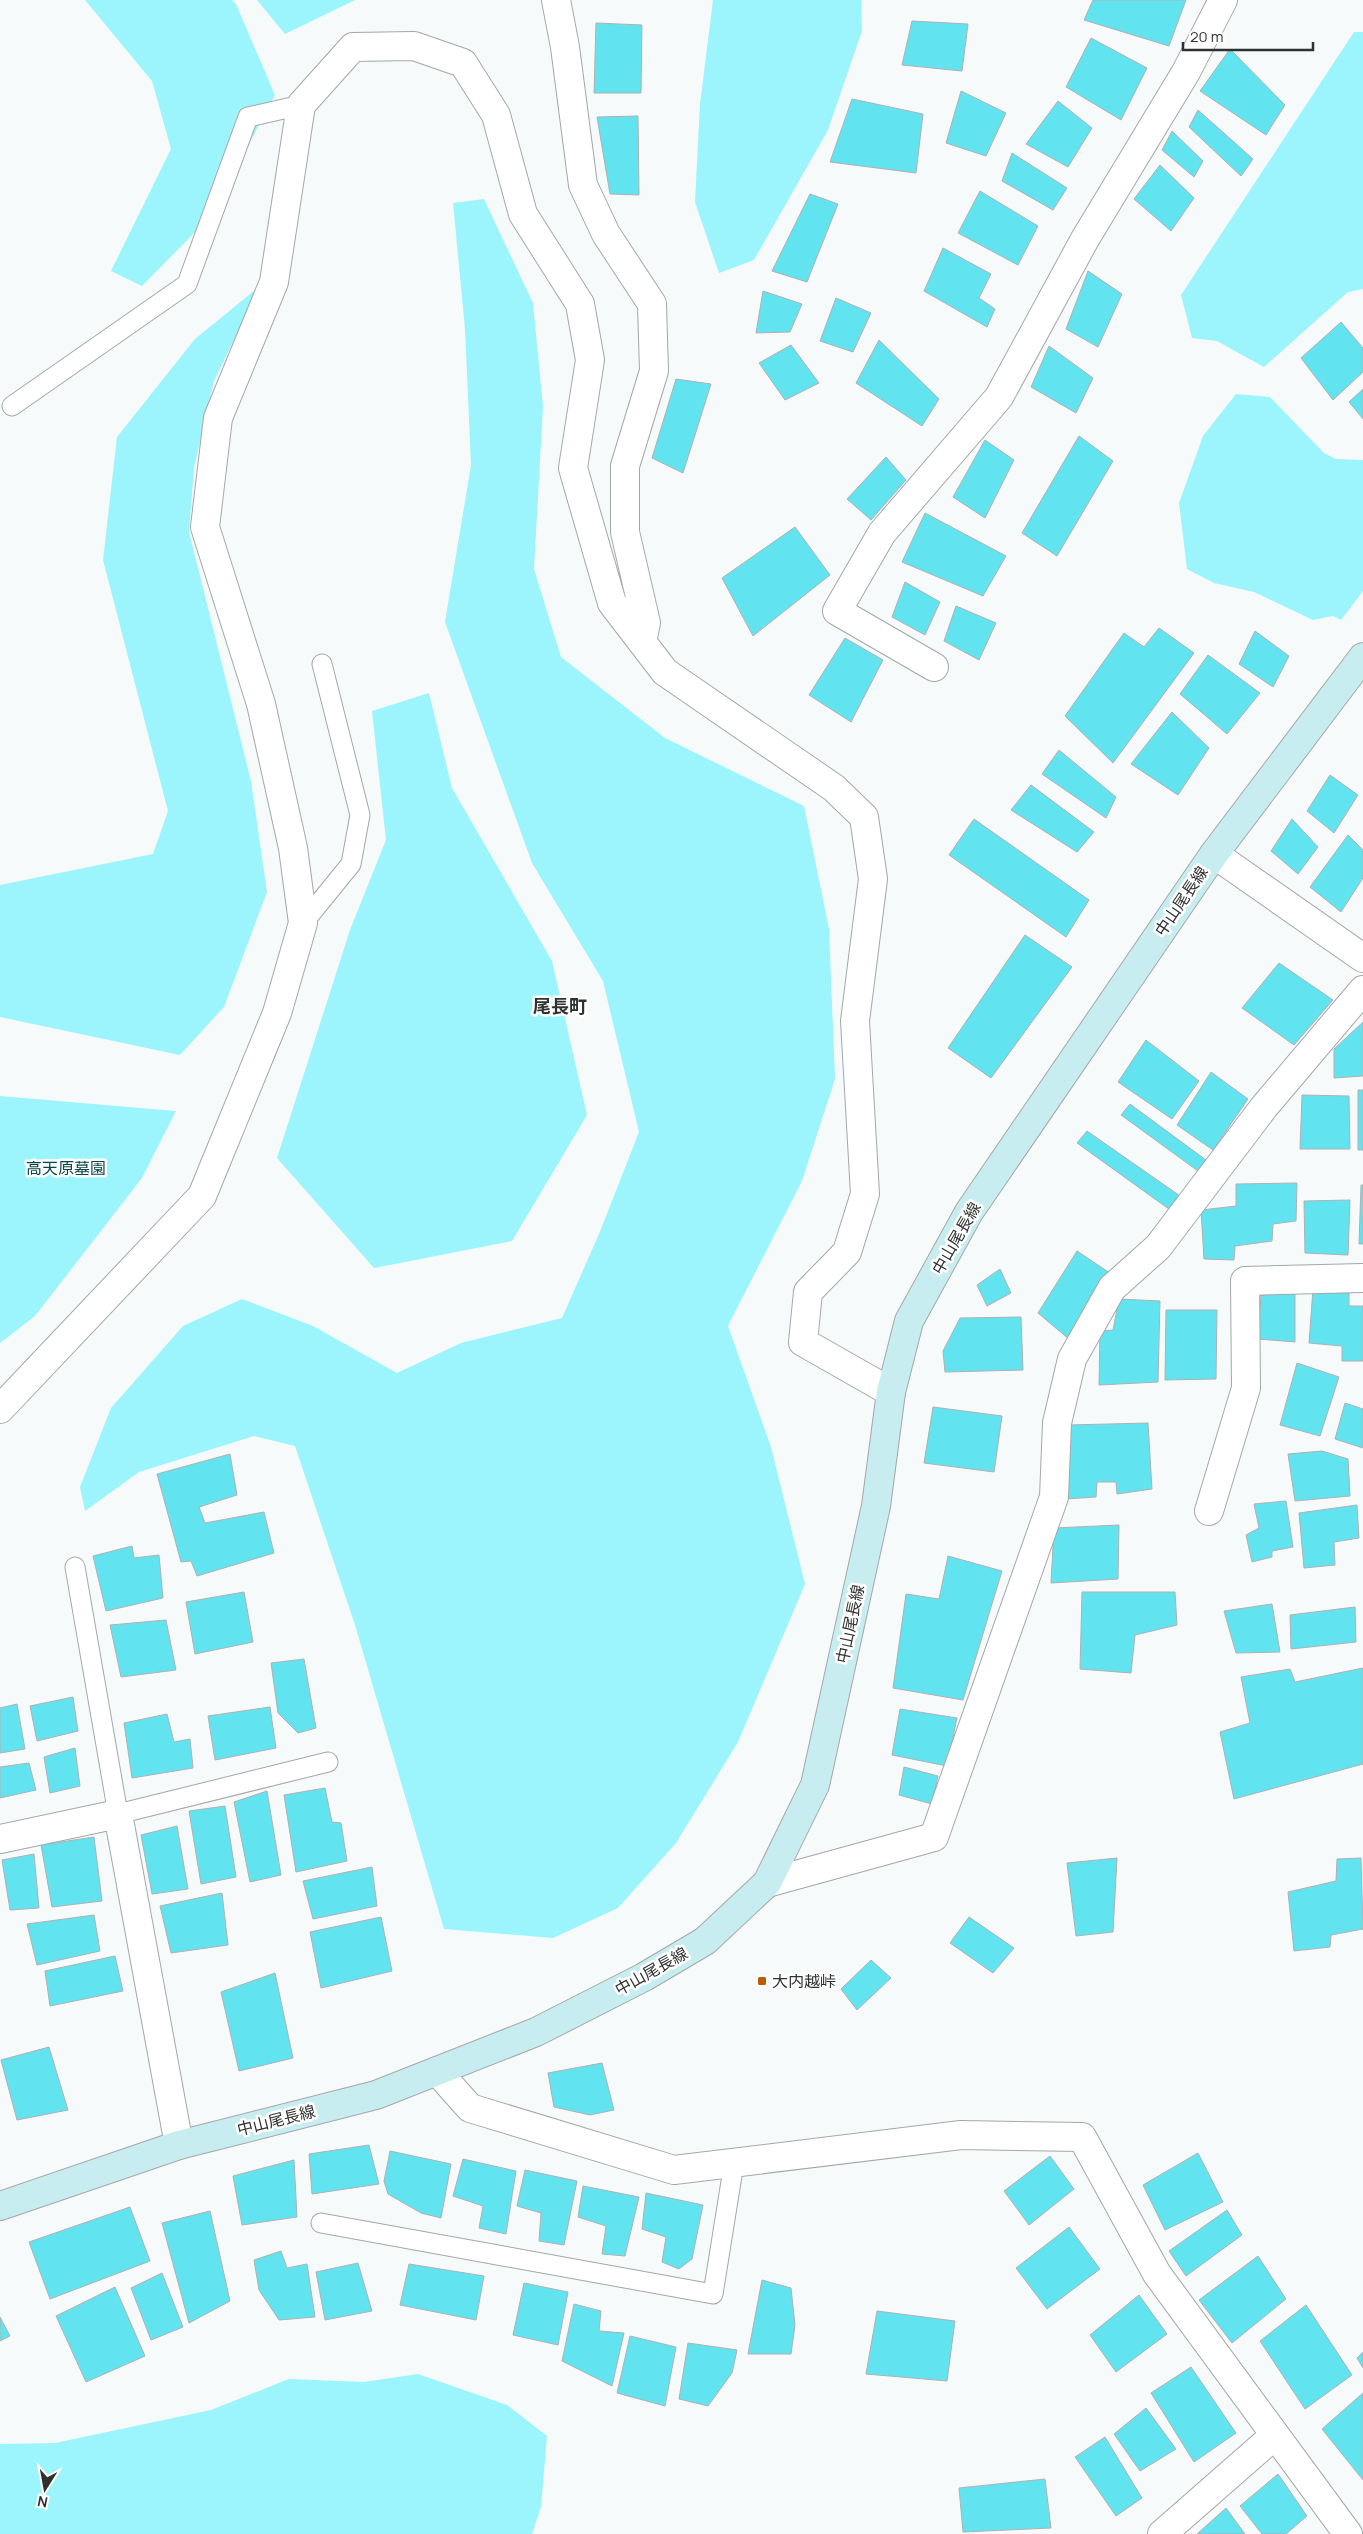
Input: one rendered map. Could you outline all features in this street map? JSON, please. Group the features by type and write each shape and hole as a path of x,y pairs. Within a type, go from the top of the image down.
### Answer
{"main road":[{"name":"中山尾長線","path":"0,2206 180,2145 376,2095 536,2032 644,1977 705,1942 766,1882 814,1785 876,1506 891,1392 909,1321 969,1212 1214,854 1362,659"}],"street":[{"path":"556,0 565,47 583,185 606,234 652,304 654,371 625,466 625,532 646,623 642,642"},
{"path":"934,667 837,611 882,533 999,398 1085,238 1186,72 1223,0"},
{"path":"0,1409 202,1196 277,1013 303,923 293,848 261,704 205,527 218,418 274,282 301,105 353,47 414,46 463,63 496,115 523,214 580,304 590,360 574,468 612,603 665,672 834,788 864,817 873,879 855,1020 865,1194 847,1252 808,1292 803,1342 891,1392"},
{"path":"1214,854 1363,958"},
{"path":"766,1882 934,1838 1054,1497 1057,1423 1072,1359 1112,1288 1158,1247 1264,1107 1363,990"},
{"path":"1209,1511 1246,1388 1245,1281 1363,1278"},
{"path":"0,1839 118,1814 180,2145"},
{"path":"437,2071 470,2108 674,2170 960,2135 1082,2137 1157,2274 1348,2534"},
{"path":"1162,2534 1275,2435"}],"lane":[{"path":"12,406 187,284 248,117 301,105"},
{"path":"303,923 351,864 360,815 322,664"},
{"path":"75,1568 118,1814 328,1762"},
{"path":"321,2223 713,2294 734,2163"}],"green space":[{"path":"85,0 232,0 236,4 275,95 210,217 142,286 111,271 171,149 152,81"},
{"path":"257,0 355,0 285,34"},
{"path":"713,0 861,0 862,31 828,130 754,260 719,273 695,202 700,104"},
{"path":"1354,32 1363,32 1363,289 1348,292 1264,367 1217,341 1192,338 1181,295"},
{"path":"484,199 533,303 543,406 534,569 561,657 665,738 804,806 829,929 835,1079 802,1181 728,1326 771,1447 805,1584 738,1742 676,1843 618,1908 553,1938 444,1929 355,1625 295,1446 254,1436 139,1472 85,1511 80,1487 111,1408 183,1326 242,1299 313,1326 397,1373 461,1343 562,1318 599,1234 639,1132 603,981 532,863 445,622 471,465 465,329 453,203"},
{"path":"260,286 214,381 194,468 189,532 251,781 267,892 224,1007 180,1055 0,1017 0,885 153,854 168,811 103,560 117,437 195,339"},
{"path":"1236,394 1270,397 1324,453 1336,459 1363,460 1363,591 1341,620 1333,616 1313,620 1254,592 1214,583 1187,569 1179,503 1203,436"},
{"path":"429,693 452,788 552,961 587,1115 512,1241 374,1268 277,1158 350,930 386,840 372,711"},
{"name":"高天原墓園","path":"0,1096 176,1111 142,1178 35,1316 0,1343"},
{"path":"418,2374 507,2405 547,2436 541,2507 532,2534 0,2534 0,2444 55,2443 211,2410 289,2379 364,2382"}],"building":[{"path":"1093,0 1186,0 1169,46 1084,20"},
{"path":"912,21 968,24 962,71 902,65"},
{"path":"596,23 642,25 641,93 594,93"},
{"path":"1091,38 1147,68 1121,120 1066,87"},
{"path":"1230,49 1285,105 1266,135 1200,91"},
{"path":"961,91 1006,113 986,156 946,143"},
{"path":"852,99 923,114 916,173 830,162"},
{"path":"1058,101 1092,128 1068,167 1026,144"},
{"path":"1198,110 1253,159 1241,176 1189,127"},
{"path":"638,116 639,195 610,194 597,117"},
{"path":"1172,131 1203,161 1194,177 1162,150"},
{"path":"1012,153 1067,188 1053,210 1002,181"},
{"path":"1160,165 1194,198 1171,231 1134,199"},
{"path":"980,191 1038,226 1018,265 958,233"},
{"path":"810,194 838,204 807,282 772,271"},
{"path":"943,248 991,274 979,298 995,309 987,327 924,291"},
{"path":"1088,271 1122,294 1098,347 1066,329"},
{"path":"763,291 802,304 790,332 756,333"},
{"path":"836,298 871,313 853,352 820,341"},
{"path":"1341,322 1363,348 1363,372 1333,400 1301,358"},
{"path":"879,340 939,399 922,426 856,383"},
{"path":"791,345 819,383 785,400 759,363"},
{"path":"1049,346 1093,378 1076,413 1031,387"},
{"path":"676,379 711,384 683,473 652,458"},
{"path":"1363,389 1363,419 1349,402"},
{"path":"1079,436 1113,461 1057,556 1022,533"},
{"path":"985,440 1014,460 985,518 953,497"},
{"path":"886,457 906,480 871,520 847,499"},
{"path":"925,513 1006,556 983,596 902,562"},
{"path":"795,527 830,575 753,636 722,578"},
{"path":"905,582 940,602 925,635 892,617"},
{"path":"956,606 996,623 979,660 944,641"},
{"path":"1159,628 1194,653 1113,763 1065,716 1124,633 1144,647"},
{"path":"1255,631 1289,656 1273,687 1239,664"},
{"path":"845,638 883,660 851,722 809,695"},
{"path":"1208,655 1260,693 1227,734 1180,694"},
{"path":"1172,712 1209,748 1178,795 1131,764"},
{"path":"1059,750 1116,797 1106,818 1042,774"},
{"path":"1330,775 1358,795 1334,833 1307,811"},
{"path":"1031,785 1094,832 1077,852 1011,810"},
{"path":"974,819 1089,900 1066,937 949,855"},
{"path":"1292,819 1318,847 1298,874 1271,851"},
{"path":"1348,835 1363,850 1363,878 1341,912 1310,887"},
{"path":"1025,935 1072,967 991,1078 948,1048"},
{"path":"1279,963 1333,1000 1294,1045 1242,1008"},
{"path":"1363,1022 1363,1076 1334,1078 1334,1049"},
{"path":"1146,1040 1199,1081 1172,1119 1118,1082"},
{"path":"1211,1072 1248,1099 1213,1150 1177,1125"},
{"path":"1358,1090 1363,1090 1363,1150 1358,1150"},
{"path":"1302,1095 1349,1096 1350,1149 1300,1149"},
{"path":"1130,1104 1206,1160 1198,1171 1121,1115"},
{"path":"1087,1131 1183,1198 1173,1212 1077,1143"},
{"path":"1297,1183 1296,1221 1273,1224 1272,1241 1235,1246 1234,1260 1204,1259 1201,1210 1236,1206 1236,1184"},
{"path":"1361,1185 1363,1185 1363,1244 1359,1244"},
{"path":"1350,1200 1348,1255 1305,1253 1304,1201"},
{"path":"1077,1251 1113,1275 1070,1340 1038,1313"},
{"path":"1000,1269 1011,1293 987,1306 977,1285"},
{"path":"1313,1289 1349,1290 1349,1306 1363,1306 1363,1361 1342,1361 1342,1346 1309,1343"},
{"path":"1295,1292 1295,1342 1258,1339 1261,1295"},
{"path":"1119,1299 1160,1301 1158,1382 1099,1385 1100,1331 1113,1330"},
{"path":"1166,1310 1217,1310 1216,1379 1165,1380"},
{"path":"1021,1317 1023,1370 945,1372 943,1351 960,1318"},
{"path":"1297,1363 1339,1377 1320,1436 1280,1425"},
{"path":"1345,1403 1363,1409 1363,1448 1335,1439"},
{"path":"933,1407 1002,1416 994,1472 924,1463"},
{"path":"1148,1423 1152,1489 1117,1494 1116,1482 1097,1482 1096,1497 1066,1499 1068,1425"},
{"path":"1322,1451 1348,1459 1350,1496 1295,1501 1288,1454"},
{"path":"230,1454 237,1495 199,1507 205,1523 264,1512 274,1553 197,1576 191,1561 181,1562 157,1474"},
{"path":"1286,1501 1293,1547 1272,1551 1272,1557 1252,1562 1246,1535 1259,1528 1254,1504"},
{"path":"1357,1505 1359,1538 1334,1542 1335,1565 1304,1568 1299,1513"},
{"path":"1119,1525 1118,1579 1051,1583 1054,1528"},
{"path":"132,1546 134,1558 159,1555 163,1598 106,1611 93,1556"},
{"path":"948,1556 1002,1571 963,1700 893,1688 906,1594 939,1599"},
{"path":"244,1592 253,1642 195,1654 186,1602"},
{"path":"1082,1592 1175,1592 1177,1625 1135,1635 1131,1673 1080,1669"},
{"path":"1272,1604 1280,1652 1236,1653 1224,1611"},
{"path":"1355,1607 1356,1642 1291,1649 1290,1615"},
{"path":"166,1620 176,1670 121,1677 110,1625"},
{"path":"304,1659 316,1728 298,1733 278,1713 271,1663"},
{"path":"1363,1668 1363,1764 1234,1799 1220,1732 1250,1723 1241,1677 1290,1669 1295,1682"},
{"path":"73,1697 78,1731 37,1741 30,1706"},
{"path":"17,1704 25,1749 0,1753 0,1708"},
{"path":"270,1707 276,1748 215,1760 208,1716"},
{"path":"900,1709 957,1718 947,1766 892,1755"},
{"path":"167,1714 174,1742 190,1739 193,1768 132,1778 124,1723"},
{"path":"75,1748 80,1786 50,1793 44,1757"},
{"path":"29,1763 36,1790 0,1798 0,1767"},
{"path":"904,1767 938,1776 932,1804 899,1795"},
{"path":"325,1788 332,1822 341,1823 347,1861 296,1872 284,1795"},
{"path":"267,1791 281,1875 250,1882 234,1802"},
{"path":"225,1806 236,1877 201,1884 189,1811"},
{"path":"177,1826 188,1889 152,1894 141,1835"},
{"path":"94,1837 102,1901 52,1907 41,1845"},
{"path":"34,1854 39,1908 10,1910 2,1860"},
{"path":"1117,1858 1113,1932 1076,1936 1067,1863"},
{"path":"1361,1858 1363,1929 1331,1935 1330,1947 1294,1951 1288,1892 1336,1881 1337,1859"},
{"path":"372,1867 377,1906 313,1919 303,1881"},
{"path":"222,1893 228,1945 171,1953 160,1906"},
{"path":"94,1915 100,1951 37,1965 27,1924"},
{"path":"381,1917 392,1971 321,1988 310,1932"},
{"path":"969,1917 1014,1948 993,1973 950,1943"},
{"path":"115,1956 123,1991 50,2006 45,1971"},
{"path":"871,1960 891,1978 857,2010 841,1989"},
{"path":"275,1973 293,2058 239,2071 221,1992"},
{"path":"49,2047 68,2110 17,2120 1,2060"},
{"path":"602,2063 614,2110 590,2115 554,2107 548,2073"},
{"path":"369,2145 379,2184 312,2194 309,2154"},
{"path":"390,2151 451,2164 441,2218 421,2213 388,2194 384,2181"},
{"path":"1198,2153 1223,2202 1165,2230 1143,2185"},
{"path":"1050,2156 1074,2189 1029,2225 1004,2191"},
{"path":"463,2159 516,2171 506,2234 479,2228 483,2206 453,2196"},
{"path":"294,2160 297,2217 242,2225 233,2176"},
{"path":"525,2170 577,2181 564,2245 539,2241 541,2213 517,2206"},
{"path":"583,2186 639,2197 625,2256 602,2254 606,2226 578,2217"},
{"path":"646,2193 703,2205 692,2259 679,2269 662,2262 666,2237 642,2229"},
{"path":"130,2207 150,2261 50,2299 29,2242"},
{"path":"1227,2210 1242,2235 1186,2276 1169,2251"},
{"path":"210,2211 230,2301 189,2323 162,2223"},
{"path":"1069,2227 1100,2269 1047,2309 1016,2268"},
{"path":"281,2251 287,2268 307,2264 315,2317 279,2320 259,2290 254,2260"},
{"path":"1258,2256 1286,2299 1232,2343 1199,2300"},
{"path":"358,2263 372,2311 325,2320 316,2272"},
{"path":"409,2264 484,2276 476,2320 400,2305"},
{"path":"162,2273 183,2327 151,2340 131,2288"},
{"path":"762,2280 791,2288 795,2325 791,2354 748,2354"},
{"path":"524,2283 568,2292 558,2345 513,2335"},
{"path":"115,2287 145,2356 86,2382 56,2316"},
{"path":"1139,2295 1167,2334 1116,2372 1090,2335"},
{"path":"574,2304 601,2311 599,2331 624,2333 612,2386 562,2361"},
{"path":"1306,2305 1352,2375 1305,2409 1260,2341"},
{"path":"877,2311 955,2321 947,2381 866,2374"},
{"path":"0,2317 10,2336 0,2341"},
{"path":"630,2336 676,2347 665,2406 617,2393"},
{"path":"688,2343 737,2350 732,2373 708,2406 679,2399"},
{"path":"1363,2352 1363,2368 1357,2358"},
{"path":"1191,2367 1236,2433 1194,2462 1151,2393"},
{"path":"1363,2393 1363,2480 1322,2429"},
{"path":"1146,2408 1176,2449 1140,2471 1114,2434"},
{"path":"1105,2437 1142,2498 1116,2516 1075,2457"},
{"path":"1278,2474 1307,2516 1286,2534 1262,2534 1240,2506"},
{"path":"1045,2479 1051,2528 963,2532 959,2488"},
{"path":"1226,2508 1245,2534 1197,2534"}],"place":[{"name":"大内越峠","path":"762,1981"}],"district":[{"name":"尾長町","path":"560,1007"}]}
